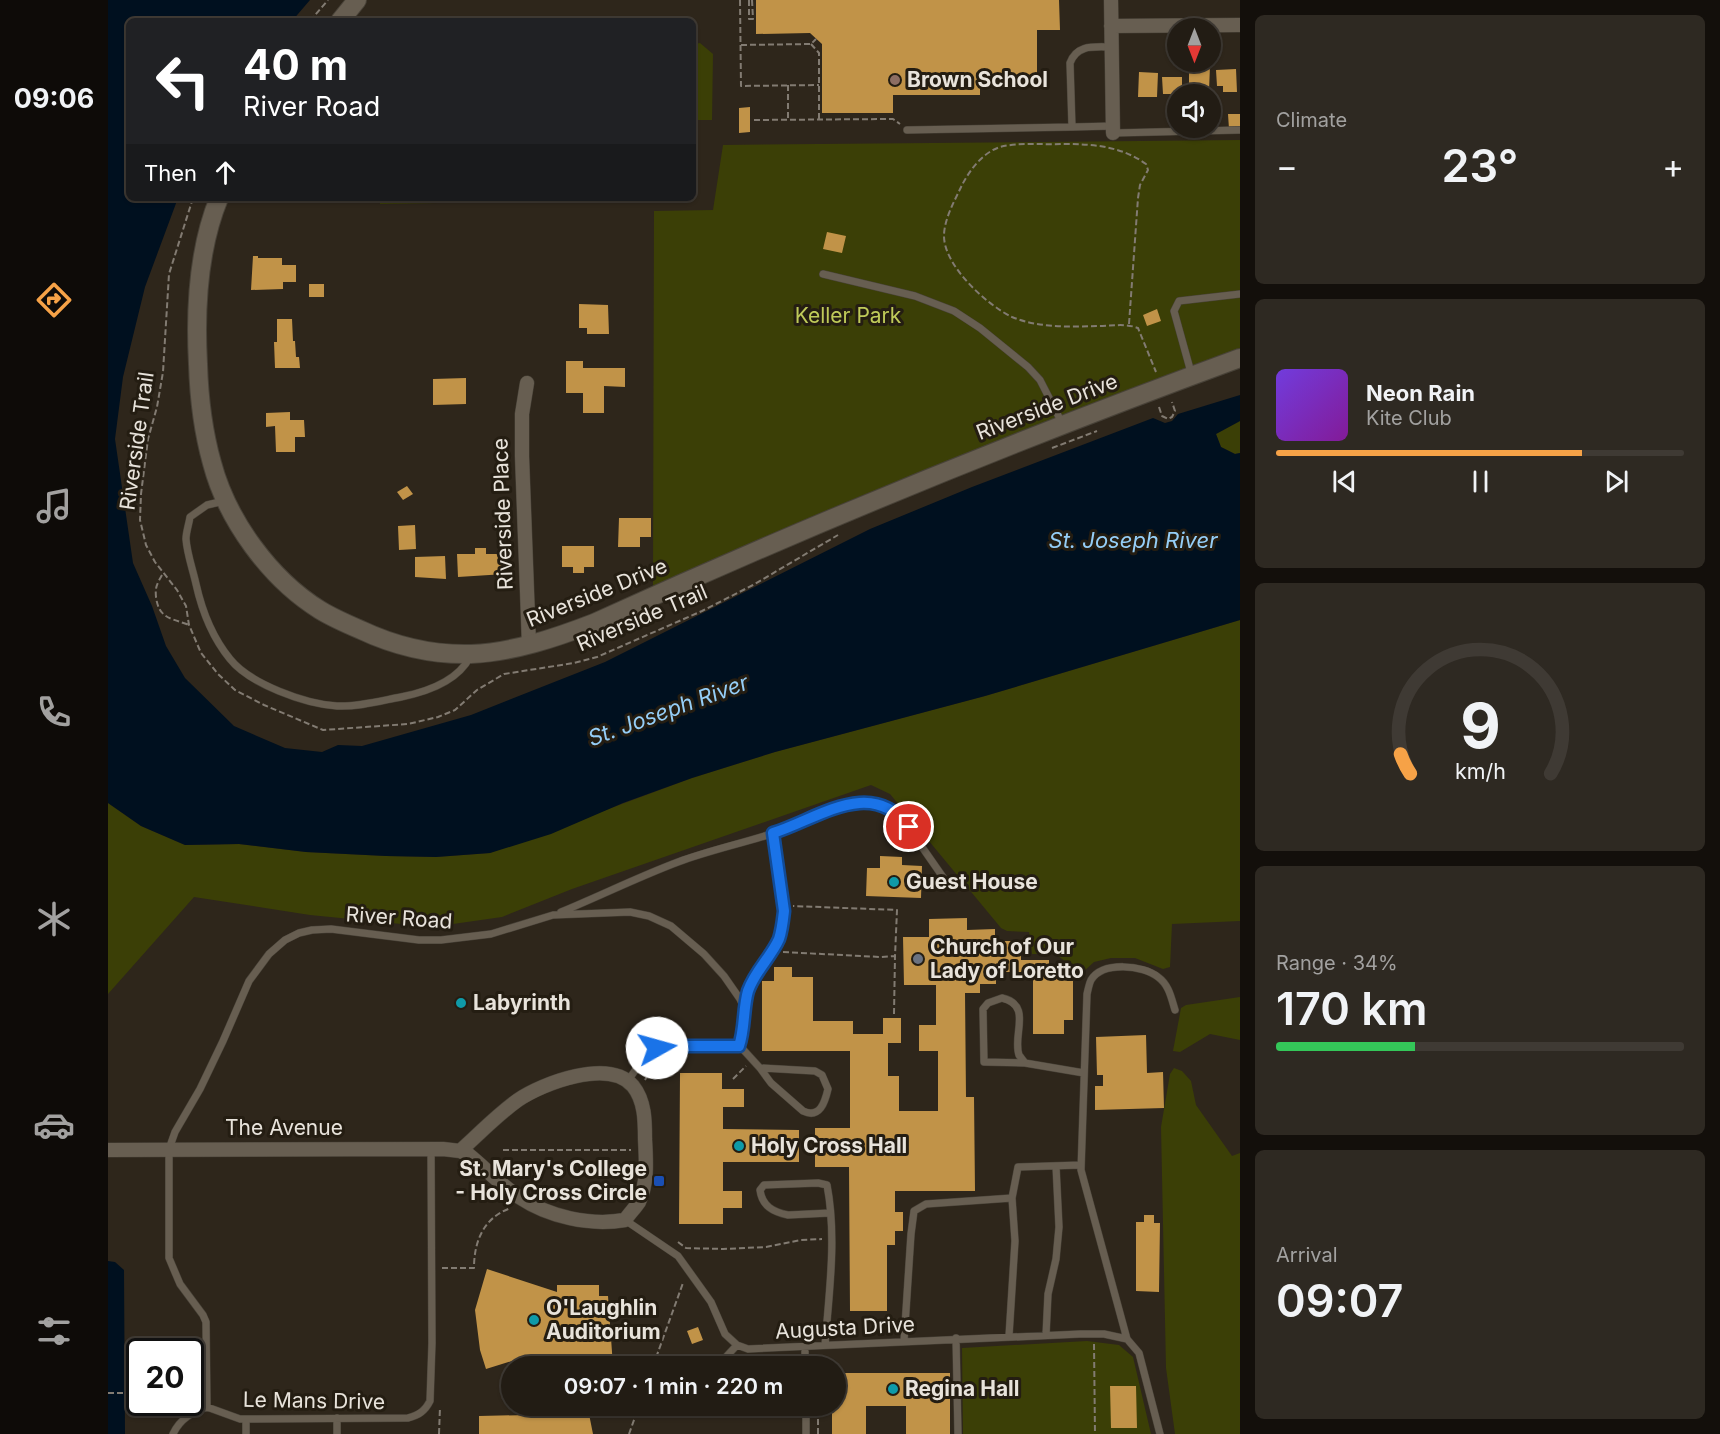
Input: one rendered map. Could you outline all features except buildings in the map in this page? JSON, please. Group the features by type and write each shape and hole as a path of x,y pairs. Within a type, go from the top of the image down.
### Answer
{"street":[{"path":"342,18 357,0"},
{"path":"1111,0 1113,129"},
{"path":"1111,26 1240,25"},
{"name":"Riverside Drive","path":"218,201 202,268 197,307 196,342 205,435 212,465 227,500 258,554 297,593 319,610 370,634 427,651 472,654 496,652 558,637 889,494 1063,425 1166,394 1192,375 1240,358"},
{"name":"Riverside Place","path":"527,383 522,414 522,435 529,645"},
{"path":"600,1074 618,1077 632,1085 640,1098 645,1116 645,1150 644,1182 639,1202 625,1220 612,1222 587,1221 562,1216 540,1208 520,1197 469,1155 460,1151 512,1105 535,1090 576,1076 600,1074"},
{"name":"The Avenue","path":"108,1150 430,1149 460,1151"}],"lane":[{"path":"1072,127 1070,63 1073,55 1087,48 1112,48"},
{"path":"907,130 1072,127 1240,130"},
{"path":"823,274 915,296 954,311 980,328 1028,367 1040,380 1063,425"},
{"path":"1192,375 1174,311 1179,301 1240,294"},
{"path":"227,500 207,505 190,517 186,538 199,600 212,634 231,661 258,681 289,696 337,706 371,703 420,693 448,680 467,663 472,654"},
{"path":"553,915 679,862 773,833 838,807 852,804 880,805 899,814 945,880"},
{"path":"739,1046 744,1008 755,975 779,939 783,924 783,906 773,833"},
{"name":"River Road","path":"168,1149 218,1051 249,981 269,954 285,940 299,933 331,929 419,940 464,939 514,929 553,915 630,912 649,916 671,926 704,954 724,976 744,1008"},
{"path":"1160,1434 1139,1353 1127,1339 1084,1184 1081,1165 1087,994 1092,980 1098,974 1115,968 1131,968 1157,976 1168,988 1175,1010"},
{"path":"1025,1063 1019,1054 1019,1012 1009,999 995,999 983,1009 984,1062 1025,1063 1084,1073"},
{"path":"627,1082 641,1062 657,1048 739,1046 771,1083 803,1111 815,1113 820,1109 828,1089 822,1075 815,1071 760,1068"},
{"path":"168,1149 169,1258 180,1284 206,1322 207,1407 190,1413 176,1427 173,1434"},
{"name":"Le Mans Drive","path":"207,1407 240,1419 408,1418 418,1416 427,1409 430,1401 432,1343 430,1149"},
{"path":"1009,1336 1015,1241 1012,1198 1018,1167 1081,1165"},
{"path":"1046,1335 1048,1294 1056,1259 1059,1227 1056,1166"},
{"path":"825,1345 831,1238 830,1213 827,1185 818,1183 764,1185 760,1190 766,1205 772,1211 781,1214 830,1213"},
{"path":"904,1341 914,1211 926,1204 1012,1198"},
{"path":"625,1220 678,1256 711,1302 725,1334 737,1345 727,1356"},
{"name":"Augusta Drive","path":"737,1345 764,1349 956,1338 1094,1334 1127,1339"},
{"path":"956,1338 958,1434"},
{"path":"805,1346 805,1356"},
{"path":"806,1416 806,1434"},
{"path":"337,1418 337,1434"},
{"path":"246,1419 246,1434"}],"path":[{"path":"313,18 328,0"},
{"path":"740,0 741,86 819,85"},
{"path":"750,0 753,19 749,19 750,0"},
{"path":"741,45 811,44 816,39"},
{"path":"811,44 819,53 819,119"},
{"path":"788,85 788,120"},
{"path":"754,120 893,119"},
{"path":"1129,324 1135,266 1138,198 1140,185 1148,170 1146,164 1126,152 1091,144 1016,145 998,148 972,167 947,220 944,235 945,247 951,262 991,304 1013,317 1044,325 1073,327 1129,324 1138,328 1175,411 1172,417 1168,418 1162,416 1158,406 1166,394"},
{"name":"Riverside Trail","path":"192,201 169,274 163,372 148,439 140,520 146,545 186,606 189,625 201,653 235,690 264,705 323,730 417,723 438,717 455,710 477,690 504,674 574,663 612,651 734,595 839,534"},
{"path":"1051,448 1105,428"},
{"path":"163,574 155,588 158,609 164,616 189,625"},
{"path":"783,906 897,910 894,1014"},
{"path":"772,951 817,955 895,956"},
{"path":"733,1079 746,1066 743,1065"},
{"path":"647,1087 645,1080 652,1067"},
{"path":"503,1150 645,1150"},
{"path":"440,1268 474,1268 474,1252 482,1231 496,1215 517,1207 520,1197"},
{"path":"671,1237 686,1248 723,1249 766,1247 801,1240 831,1238"},
{"path":"657,1356 687,1270"},
{"path":"1094,1334 1095,1434"},
{"path":"108,1393 126,1393"},
{"path":"439,1434 440,1397"},
{"path":"629,1434 635,1416"},
{"path":"818,1416 818,1434"}],"green space":[{"path":"700,43 713,54 712,120 696,120 696,44"},
{"name":"Keller Park","path":"1240,140 1240,351 861,496 653,586 654,211 713,210 723,145"},
{"path":"380,201 556,201 380,204"},
{"path":"1240,421 1240,453 1235,454 1221,447 1216,434"},
{"path":"1240,620 1240,921 1172,924 1170,967 1163,969 1135,958 1111,958 1094,962 1082,973 1055,954 1032,954 1029,932 1007,931 1001,928 890,794 871,785 572,889 502,917 432,927 310,915 194,897 108,994 108,803 141,826 185,845 239,844 306,852 386,856 436,857 490,853 692,778 775,752 985,696"},
{"path":"1240,997 1240,1040 1210,1034 1180,1052 1173,1051 1181,1008 1186,1005"},
{"path":"1174,1068 1182,1071 1191,1081 1196,1105 1232,1156 1240,1153 1240,1434 1175,1434 1166,1368 1161,1127 1170,1074"},
{"path":"1087,1341 1119,1345 1133,1357 1151,1434 963,1434 962,1348"}],"water":[{"name":"St. Joseph River","path":"108,0 310,0 295,18 126,18 126,201 177,201 145,287 123,377 115,439 133,563 166,646 185,678 234,726 285,748 322,752 338,745 362,746 471,715 605,662 870,529 972,487 1153,418 1165,423 1172,421 1178,414 1240,395 1240,421 1216,434 1221,447 1235,454 1240,453 1240,620 985,696 775,752 692,778 623,803 551,834 490,853 436,857 386,856 306,852 239,844 185,845 141,826 108,803"},
{"path":"108,1261 115,1262 124,1270 125,1434 108,1434"}],"place":[{"name":"Brown School","path":"895,80"},
{"name":"Guest House","path":"894,882"},
{"name":"Church of Our Lady of Loretto","path":"918,959"},
{"name":"Labyrinth","path":"461,1003"},
{"name":"Holy Cross Hall","path":"739,1146"},
{"name":"St. Mary's College - Holy Cross Circle","path":"659,1181"},
{"name":"O'Laughlin Auditorium","path":"534,1320"},
{"name":"Regina Hall","path":"893,1389"}],"route":[{"path":"657,1048 693,1045 739,1046 749,988 779,939 783,924 784,911 773,833 838,807 867,803 891,809 899,814 909,827"}]}
